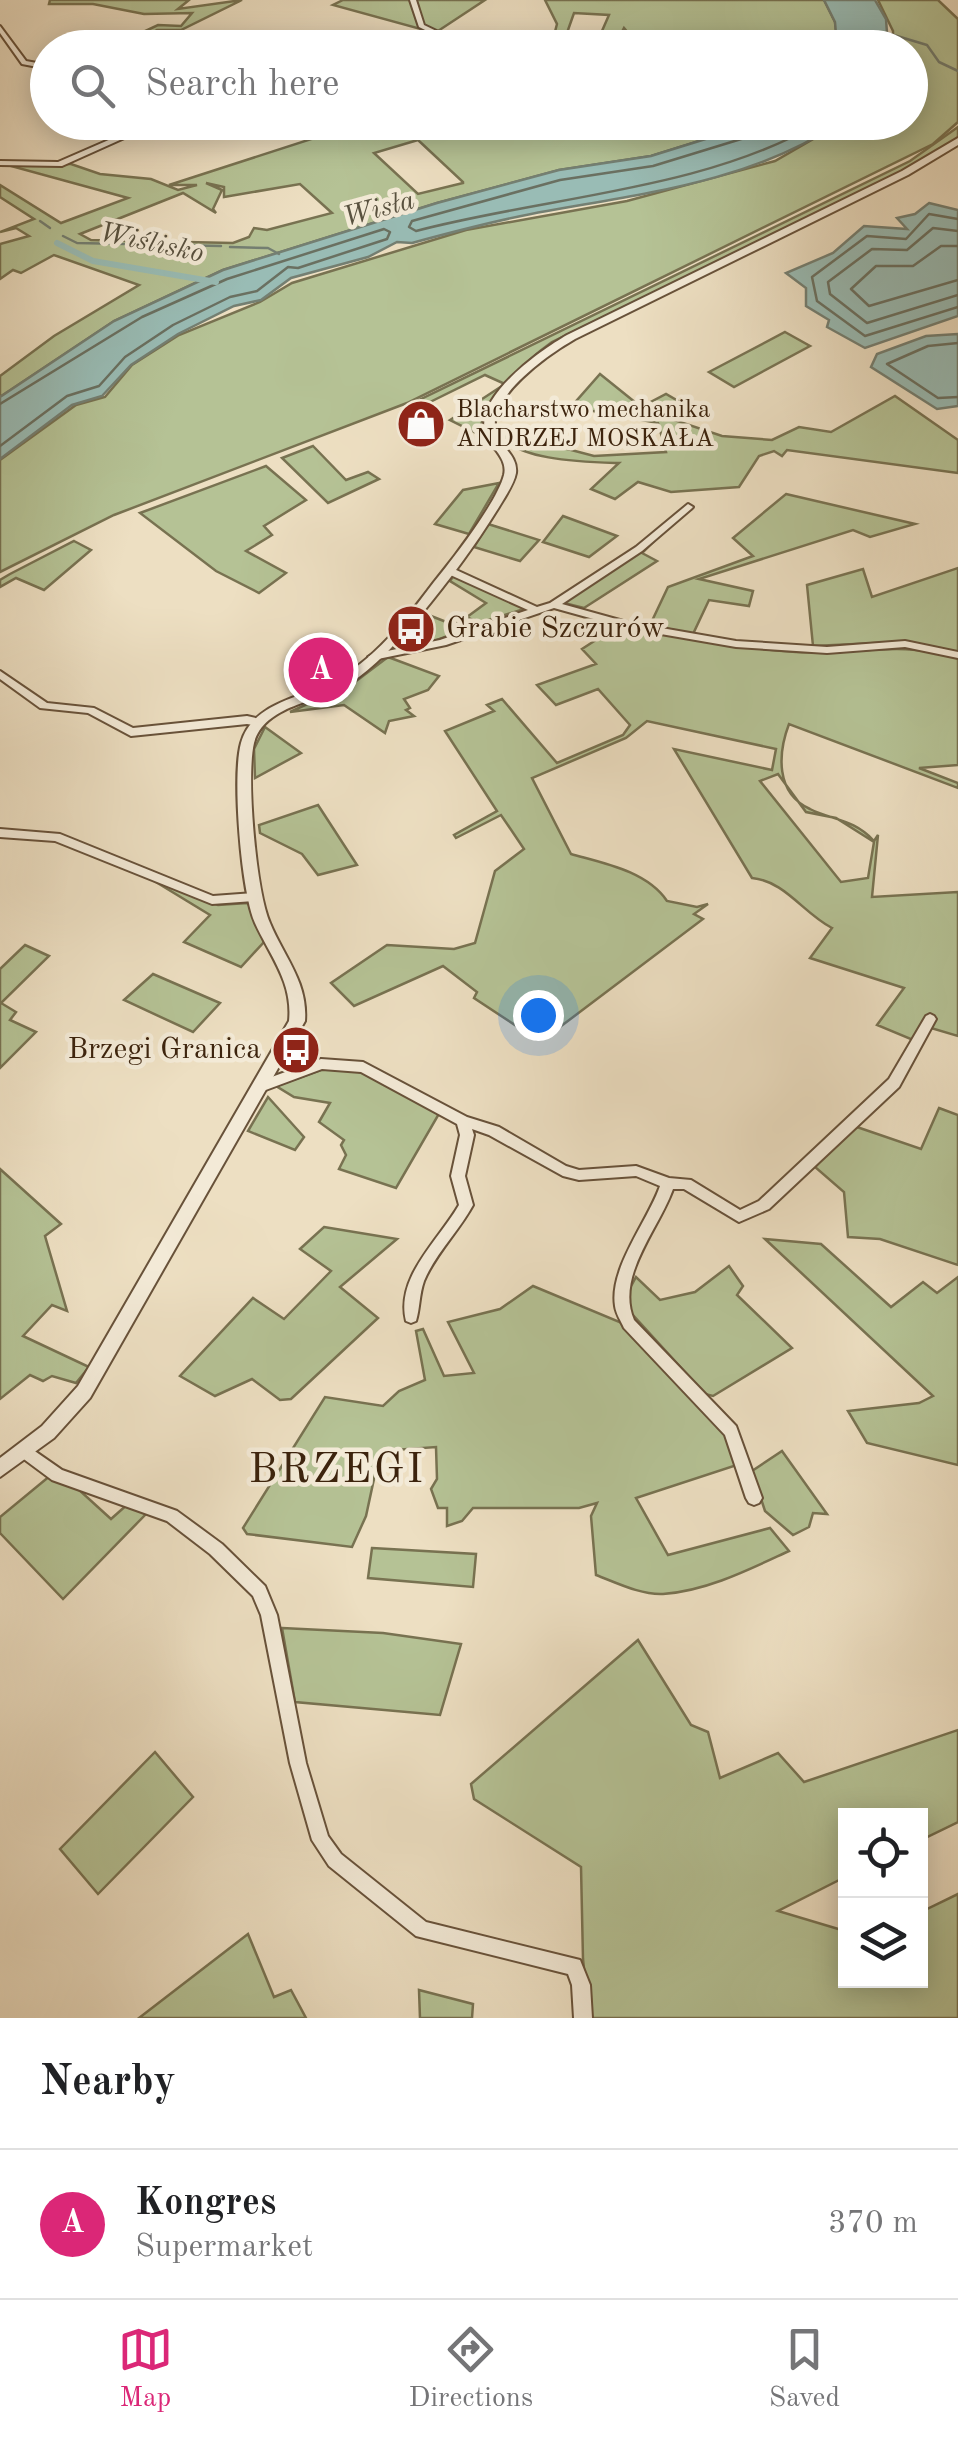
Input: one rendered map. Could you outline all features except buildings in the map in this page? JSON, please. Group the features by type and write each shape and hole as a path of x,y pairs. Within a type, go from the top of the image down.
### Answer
{"street":[{"path":"413,0 421,26 430,30"},
{"path":"0,28 24,63 30,64"},
{"path":"0,162 59,164 115,140"},
{"path":"0,1469 26,1452 66,1414 98,1371 298,1021 295,988 263,927 254,897 246,757 250,736 260,722 344,682 374,657 450,571 508,479 511,463 493,436 489,421 497,404 533,361 570,336 905,173 958,141"},
{"path":"374,657 442,644 554,606 640,548 688,507"},
{"path":"450,571 535,610"},
{"path":"554,606 736,644 827,650 902,644 958,655"},
{"path":"0,674 44,706 90,710 132,732 247,720 260,722"},
{"path":"0,833 56,837 212,900 254,897"},
{"path":"263,1086 306,1068 338,1062 376,1073 571,1174 636,1172 696,1188 739,1216 764,1206 894,1083 930,1018"},
{"path":"410,1317 410,1292 437,1243 466,1205 458,1176 466,1145 464,1121"},
{"path":"668,1183 638,1246 620,1307 630,1324 736,1439 754,1498"},
{"path":"26,1452 57,1474 172,1516 242,1571 259,1591 269,1615 298,1763 321,1840 335,1860 422,1930 574,1966 581,1984 583,2018"}],"green space":[{"path":"50,0 189,0 178,9 242,0 181,30 147,30 158,25 181,26 192,13 144,14 93,4 49,4"},
{"path":"343,0 485,0 440,30 424,30 333,5"},
{"path":"545,0 824,0 836,30 602,30 609,15 574,13 568,30 555,30 557,24"},
{"path":"878,0 938,0 958,19 958,122 933,144 407,403 114,515 0,572 0,460 76,405 105,397 132,365 179,335 260,302 292,283 466,230 627,201 775,161 811,140 928,140 928,30 893,30"},
{"path":"958,127 958,138 901,172 552,342 494,398 481,425 482,436 450,420 505,384 485,375 424,405 415,402 910,161"},
{"path":"308,140 418,140 702,140 651,156 559,170 437,203 223,270 114,321 0,397 0,376 54,336 139,285 54,255 21,273 13,270 0,279 0,244 29,236 16,228 0,232 34,219 0,197 0,185 61,223 128,198 0,163 71,164 100,174 151,179 178,190 197,185 169,185","holes":["418,140 463,182 418,194 374,153","206,183 224,187 224,197 300,184 332,213 267,230 254,228 249,237 233,243 91,240 80,234 183,193 216,213 213,209 222,190"]},
{"path":"785,332 810,346 734,387 709,372"},
{"path":"600,374 641,407 666,394 692,409 674,420 722,436 772,440 799,427 831,432 895,396 958,440 958,473 787,450 782,456 774,451 759,456 739,487 671,492 638,482 615,499 591,489 619,463 534,454 518,449 499,431 594,456 666,452 658,423 571,407"},
{"path":"313,446 346,480 368,472 379,479 328,503 282,458"},
{"path":"266,466 306,500 264,526 272,535 246,551 286,573 259,593 216,571 140,513"},
{"path":"499,483 469,534 435,524 463,490"},
{"path":"786,494 915,524 870,537 853,530 699,579 753,591 749,606 709,600 693,634 650,625 668,587 753,556 733,538"},
{"path":"563,516 617,536 589,557 543,542"},
{"path":"488,524 539,540 520,561 474,547"},
{"path":"658,537 642,553 657,561 584,608 564,603"},
{"path":"74,541 91,550 44,590 16,578 0,587 0,580"},
{"path":"958,568 958,653 897,642 813,646 807,585 863,569 872,597"},
{"path":"454,575 524,609 479,623 467,617 486,603 450,581"},
{"path":"426,614 454,625 463,619 472,627 418,647 390,647 418,616"},
{"path":"619,625 774,650 898,649 958,658 958,765 919,768 958,783 958,788 789,724 782,759 787,786 778,774 760,781 841,882 868,878 874,842 838,819 859,828 874,841 878,835 872,897 958,892 958,1036 921,1025 913,1040 877,1025 904,988 810,958 832,928 784,891 752,878 674,749 772,770 776,749 647,721 626,738 532,778 571,854 636,875 667,901 697,907 708,904 694,914 703,919 548,1036 542,1031 536,1039 474,998 477,992 443,966 354,1006 331,983 387,945 454,949 475,943 495,871 524,849 501,815 456,838 454,835 497,811 445,731 494,711 487,705 502,699 557,763 623,735 630,725 598,689 556,705 537,685 596,664 582,649"},
{"path":"388,657 439,676 428,690 404,699 410,708 406,710 414,716 389,721 385,733 344,705 290,712 355,682"},
{"path":"265,727 301,753 255,778 254,749"},
{"path":"799,802 810,809 831,817 806,812"},
{"path":"318,805 357,865 318,875 302,854 260,833 259,825"},
{"path":"146,876 218,905 248,903 264,942 241,967 184,942 210,915"},
{"path":"25,945 49,956 1,1003 16,1012 10,1020 36,1032 0,1068 0,969"},
{"path":"153,974 220,1003 193,1032 124,1000"},
{"path":"332,1066 364,1073 440,1112 396,1188 339,1169 346,1155 341,1145 344,1140 319,1122 330,1103 294,1097 276,1086"},
{"path":"268,1097 304,1137 295,1150 248,1131"},
{"path":"939,1108 958,1115 958,1265 880,1239 848,1237 844,1192 815,1167 854,1126 921,1149"},
{"path":"0,1169 61,1224 45,1236 67,1311 52,1305 23,1336 89,1367 76,1383 52,1376 43,1381 30,1375 0,1399"},
{"path":"324,1227 397,1239 340,1287 378,1318 291,1399 280,1400 252,1379 215,1396 180,1376 253,1298 284,1319 331,1271 300,1249"},
{"path":"765,1239 821,1244 891,1307 923,1282 937,1293 958,1277 958,1465 867,1443 848,1411 919,1403 933,1396"},
{"path":"729,1266 743,1286 737,1295 792,1348 713,1396 705,1394 622,1303 636,1277 660,1300 695,1292"},
{"path":"533,1286 622,1323 732,1439 740,1464 636,1498 668,1555 770,1528 789,1551 696,1589 663,1594 638,1591 596,1575 591,1516 597,1503 579,1508 473,1508 462,1521 447,1526 447,1508 438,1508 431,1489 437,1479 436,1447 380,1451 366,1516 352,1547 247,1534 243,1528 325,1397 383,1406 399,1391 425,1380 416,1331 423,1329 444,1376 474,1373 448,1322 500,1309"},
{"path":"782,1451 827,1514 813,1513 809,1527 793,1535 765,1511 752,1471"},
{"path":"51,1475 77,1488 111,1519 129,1503 148,1512 63,1599 0,1533 0,1517"},
{"path":"372,1548 476,1554 473,1587 368,1578"},
{"path":"282,1628 383,1633 461,1644 440,1715 295,1702"},
{"path":"638,1640 691,1725 708,1732 720,1778 778,1753 804,1782 958,1730 958,1822 928,1837 928,1808 838,1808 838,1881 778,1911 838,1929 838,1988 928,1988 928,1909 958,1894 958,2018 589,2018 581,1867 474,1799 471,1784"},
{"path":"155,1752 193,1797 98,1894 60,1849"},
{"path":"248,1934 274,1997 291,1990 306,2018 139,2018"},
{"path":"419,1990 473,2004 472,2018 420,2018"}],"water":[{"path":"824,0 875,0 886,19 887,30 836,30"},
{"path":"702,140 811,140 771,159 698,182 513,218 412,243 397,242 368,257 291,278 261,300 234,306 178,334 131,365 102,396 72,405 0,459 0,397 114,321 223,270 437,203 559,170 651,156"},
{"path":"929,203 958,210 958,316 865,348 827,327 829,320 806,306 806,288 786,273 833,253 864,226 907,229 897,218 915,214"},
{"path":"958,334 958,406 937,409 871,367 877,354 926,336"}],"waterway":[{"path":"928,46 939,62 958,71"},
{"path":"40,221 50,228"},
{"path":"63,236 77,243 221,246"},
{"name":"Wiślisko","path":"57,243 93,261 216,282"},
{"path":"230,247 268,248 279,254"}],"place":[{"name":"Blacharstwo mechanika ANDRZEJ MOSKAŁA","path":"421,424"},
{"name":"Grabie Szczurów","path":"411,629"},
{"name":"Kongres","path":"321,670"},
{"name":"Brzegi Granica","path":"296,1050"}],"district":[{"name":"BRZEGI","path":"337,1471"}],"water label":[{"name":"Wisła","path":"379,210"}]}
